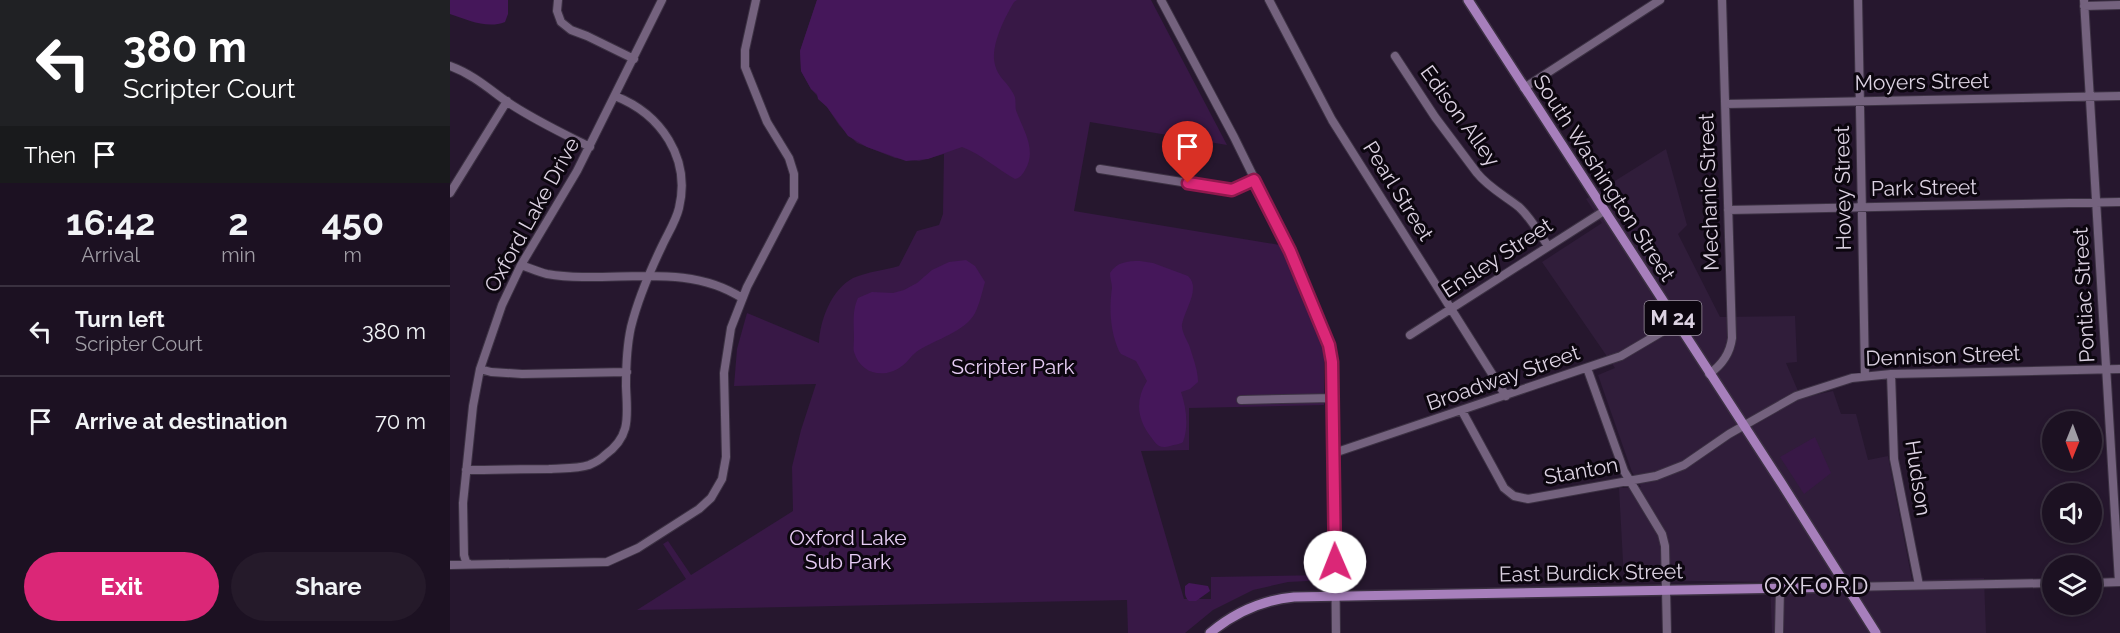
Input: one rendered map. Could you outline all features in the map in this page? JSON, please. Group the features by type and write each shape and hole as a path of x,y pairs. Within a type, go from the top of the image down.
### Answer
{"main road":[{"name":"South Washington Street","path":"1468,0 1846,587"},
{"name":"East Burdick Street","path":"1210,633 1236,615 1266,602 1294,597 1846,587"},
{"name":"M 24","path":"1846,587 1876,633"}],"street":[{"path":"558,0 557,11 561,22 571,30 634,59"},
{"name":"Oxford Lake Drive","path":"469,564 464,555 463,504 473,406 480,369 502,305 521,265 578,171 662,0"},
{"path":"450,565 607,562 638,548 682,521 711,498 722,479 726,457 724,374 731,328 742,298 794,197 795,183 789,158 767,122 745,67 745,50 756,0"},
{"path":"1161,0 1290,251 1329,345 1333,398 1336,633"},
{"name":"Pearl Street","path":"1269,0 1332,120 1506,396"},
{"path":"1524,88 1660,0"},
{"name":"Mechanic Street","path":"1709,374 1724,361 1731,342 1722,0"},
{"name":"Hovey Street","path":"1858,0 1865,376"},
{"path":"2084,3 2120,5"},
{"name":"Pontiac Street","path":"2084,3 2120,582"},
{"name":"Edison Alley","path":"1395,56 1425,103 1477,173 1532,220 1548,246"},
{"path":"450,66 479,80 507,101 590,147"},
{"path":"466,470 589,465 606,455 619,443 626,429 631,326 649,276 679,210 681,194 679,167 673,148 661,127 633,103 615,96"},
{"name":"Moyers Street","path":"1725,104 2120,96"},
{"path":"450,193 507,101"},
{"path":"1100,169 1232,190 1254,180"},
{"name":"Park Street","path":"1728,210 2120,202"},
{"name":"Ensley Street","path":"1410,335 1604,211"},
{"path":"521,265 546,274 567,276 668,276 714,285 732,291 742,298"},
{"name":"Broadway Street","path":"1334,453 1631,352 1677,324"},
{"path":"1587,368 1629,481 1662,534 1665,546 1667,633"},
{"path":"480,369 522,374 627,372"},
{"name":"Dennison Street","path":"1743,426 1802,393 1865,376 2120,369"},
{"name":"Hudson","path":"1891,374 1894,459 1919,585"},
{"path":"1241,400 1333,398"},
{"name":"Stanton","path":"1462,411 1509,493 1525,499 1670,472 1743,426"},
{"path":"2102,583 2120,582"},
{"path":"1846,587 2042,583"},
{"path":"1779,633 1780,588"}],"shaded area":[{"path":"450,0 508,0 508,14 505,22 491,25 478,23 450,14"},
{"path":"817,0 1017,0 1000,29 994,59 999,75 1014,95 1016,111 1030,148 1028,163 1022,175 1015,179 962,147 928,159 906,161 867,147 848,136 827,107 818,99 801,71 800,51"},
{"path":"1666,149 1687,225 1678,234 1720,317 1795,316 1797,362 1786,363 1801,398 1833,391 1841,414 1856,414 1868,460 1888,456 1912,580 1984,578 1986,633 1772,633 1770,582 1624,580 1619,488 1641,487 1632,472 1598,375 1615,368 1542,262 1602,223 1586,199"},
{"path":"966,260 975,266 985,282 971,319 958,330 917,352 895,370 881,373 862,366 854,352 854,313 858,298 872,292 893,293 904,290 917,283 932,270 949,262"},
{"path":"1140,261 1153,263 1188,276 1193,286 1193,293 1182,327 1195,362 1198,382 1190,389 1181,392 1186,417 1183,442 1166,447 1157,444 1146,430 1140,416 1139,402 1147,381 1136,361 1119,351 1112,328 1110,273 1116,266 1123,263"},
{"path":"1189,583 1208,586 1210,591 1196,601 1189,601 1185,586"}],"green space":[{"name":"Scripter Park","path":"817,0 1151,0 1227,145 1090,122 1074,211 1280,245 1318,321 1324,321 1324,405 1189,408 1189,450 1141,451 1184,599 1211,599 1211,577 1326,575 1326,580 1288,582 1253,590 1213,610 1185,633 1128,633 1127,600 637,610 686,579 663,544 668,541 691,575 793,511 792,467 816,384 734,386 737,349 747,313 819,343 824,315 833,298 845,283 864,274 899,266 917,231 939,225 943,214 944,154 919,161 895,158 857,143 839,125 811,89 801,71 800,51"},
{"path":"1815,437 1831,473 1804,494 1780,457"}],"district":[{"name":"OXFORD","path":"1817,586"}],"route":[{"path":"1188,183 1232,190 1254,180 1290,251 1329,345 1332,362 1335,562"}],"park label":[{"name":"Oxford Lake Sub Park","path":"848,550"}]}
